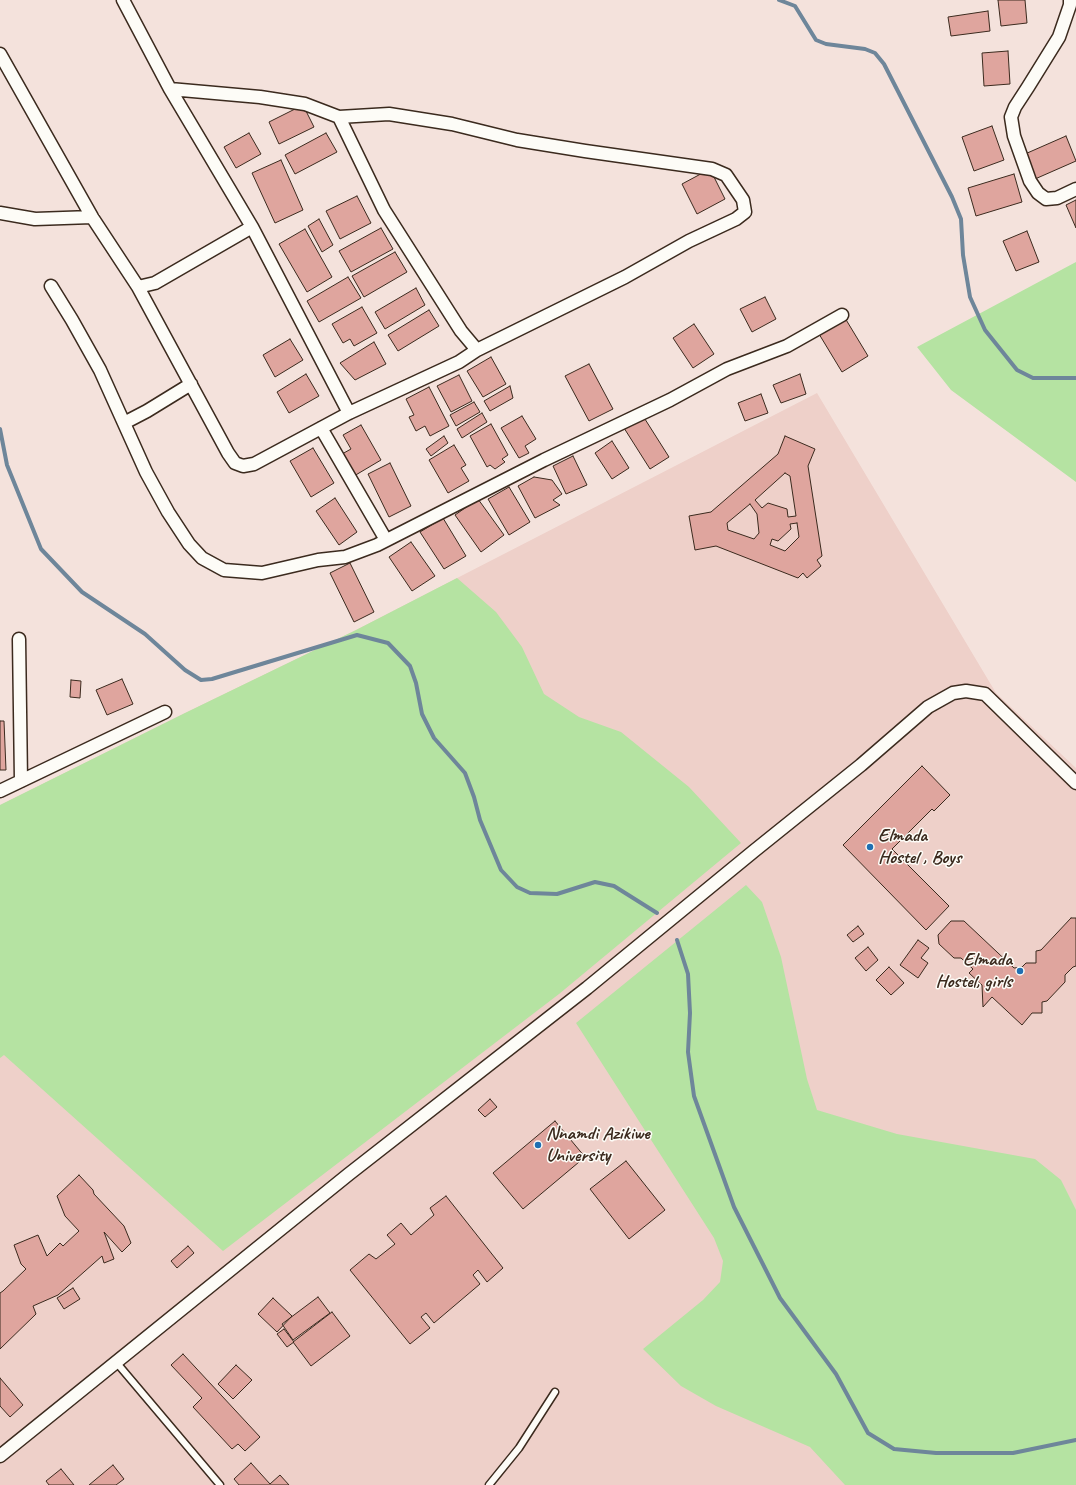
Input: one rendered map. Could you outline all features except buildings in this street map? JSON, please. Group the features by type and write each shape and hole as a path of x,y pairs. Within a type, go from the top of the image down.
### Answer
{"street":[{"path":"123,0 170,89 252,227 349,413"},
{"path":"1070,3 1076,17"},
{"path":"1070,3 1059,37 1015,107 1011,116 1014,136 1030,181 1038,192 1046,199 1057,198 1076,188"},
{"path":"0,54 92,217 138,287 228,453 235,463 243,466 254,464 349,413 459,362 477,350 625,277 689,241 736,219 745,212 743,200 726,175 712,169 517,140 452,124 389,114 339,117 305,104 260,97 170,89"},
{"path":"339,117 384,210 461,331 477,350"},
{"path":"0,213 35,219 92,217"},
{"path":"138,287 154,283 252,227"},
{"path":"51,286 100,370 146,472 168,512 189,544 202,558 224,570 262,573 318,560 345,558 386,540 537,464 670,400 727,369 787,346 842,315"},
{"path":"124,423 147,411 190,384"},
{"path":"321,428 386,540"},
{"path":"19,639 21,781"},
{"path":"0,1456 342,1179 588,988 861,765 928,707 953,693 966,691 985,694 1076,783"},
{"path":"0,791 165,712"}],"lane":[{"path":"116,1362 220,1485"},
{"path":"489,1485 519,1448 555,1392"}],"shaded area":[{"name":"Nnamdi Azikiwe University","path":"817,393 996,693 1076,768 1076,1485 0,1485 0,805 356,630"}],"green space":[{"path":"1076,262 1076,482 951,390 917,347"},
{"path":"457,578 496,612 522,647 544,694 579,717 621,732 689,787 741,843 559,994 223,1251 4,1055 0,1058 0,805 356,630"},
{"path":"746,885 762,902 781,957 807,1079 817,1110 897,1134 1035,1159 1061,1180 1076,1210 1076,1485 845,1485 810,1447 716,1406 681,1386 643,1349 703,1300 720,1282 723,1261 714,1238 576,1023"}],"waterway":[{"path":"779,0 795,6 816,40 826,44 865,49 875,53 884,64 952,197 961,219 963,255 970,297 985,330 1017,370 1033,378 1076,378"},
{"path":"0,429 7,465 41,549 82,592 145,634 185,670 201,680 212,679 357,635 388,643 410,666 416,683 422,714 434,738 465,773 474,797 480,820 501,870 517,887 530,893 557,894 595,882 614,886 657,913"},
{"path":"677,940 688,974 690,1013 688,1052 694,1096 734,1207 780,1298 836,1374 868,1433 894,1449 936,1453 1013,1453 1076,1440"}],"place":[{"name":"Elmada Hostel , Boys","path":"870,847"},
{"name":"Elmada Hostel, girls","path":"1020,971"},
{"name":"Nnamdi Azikiwe University","path":"538,1145"}]}
